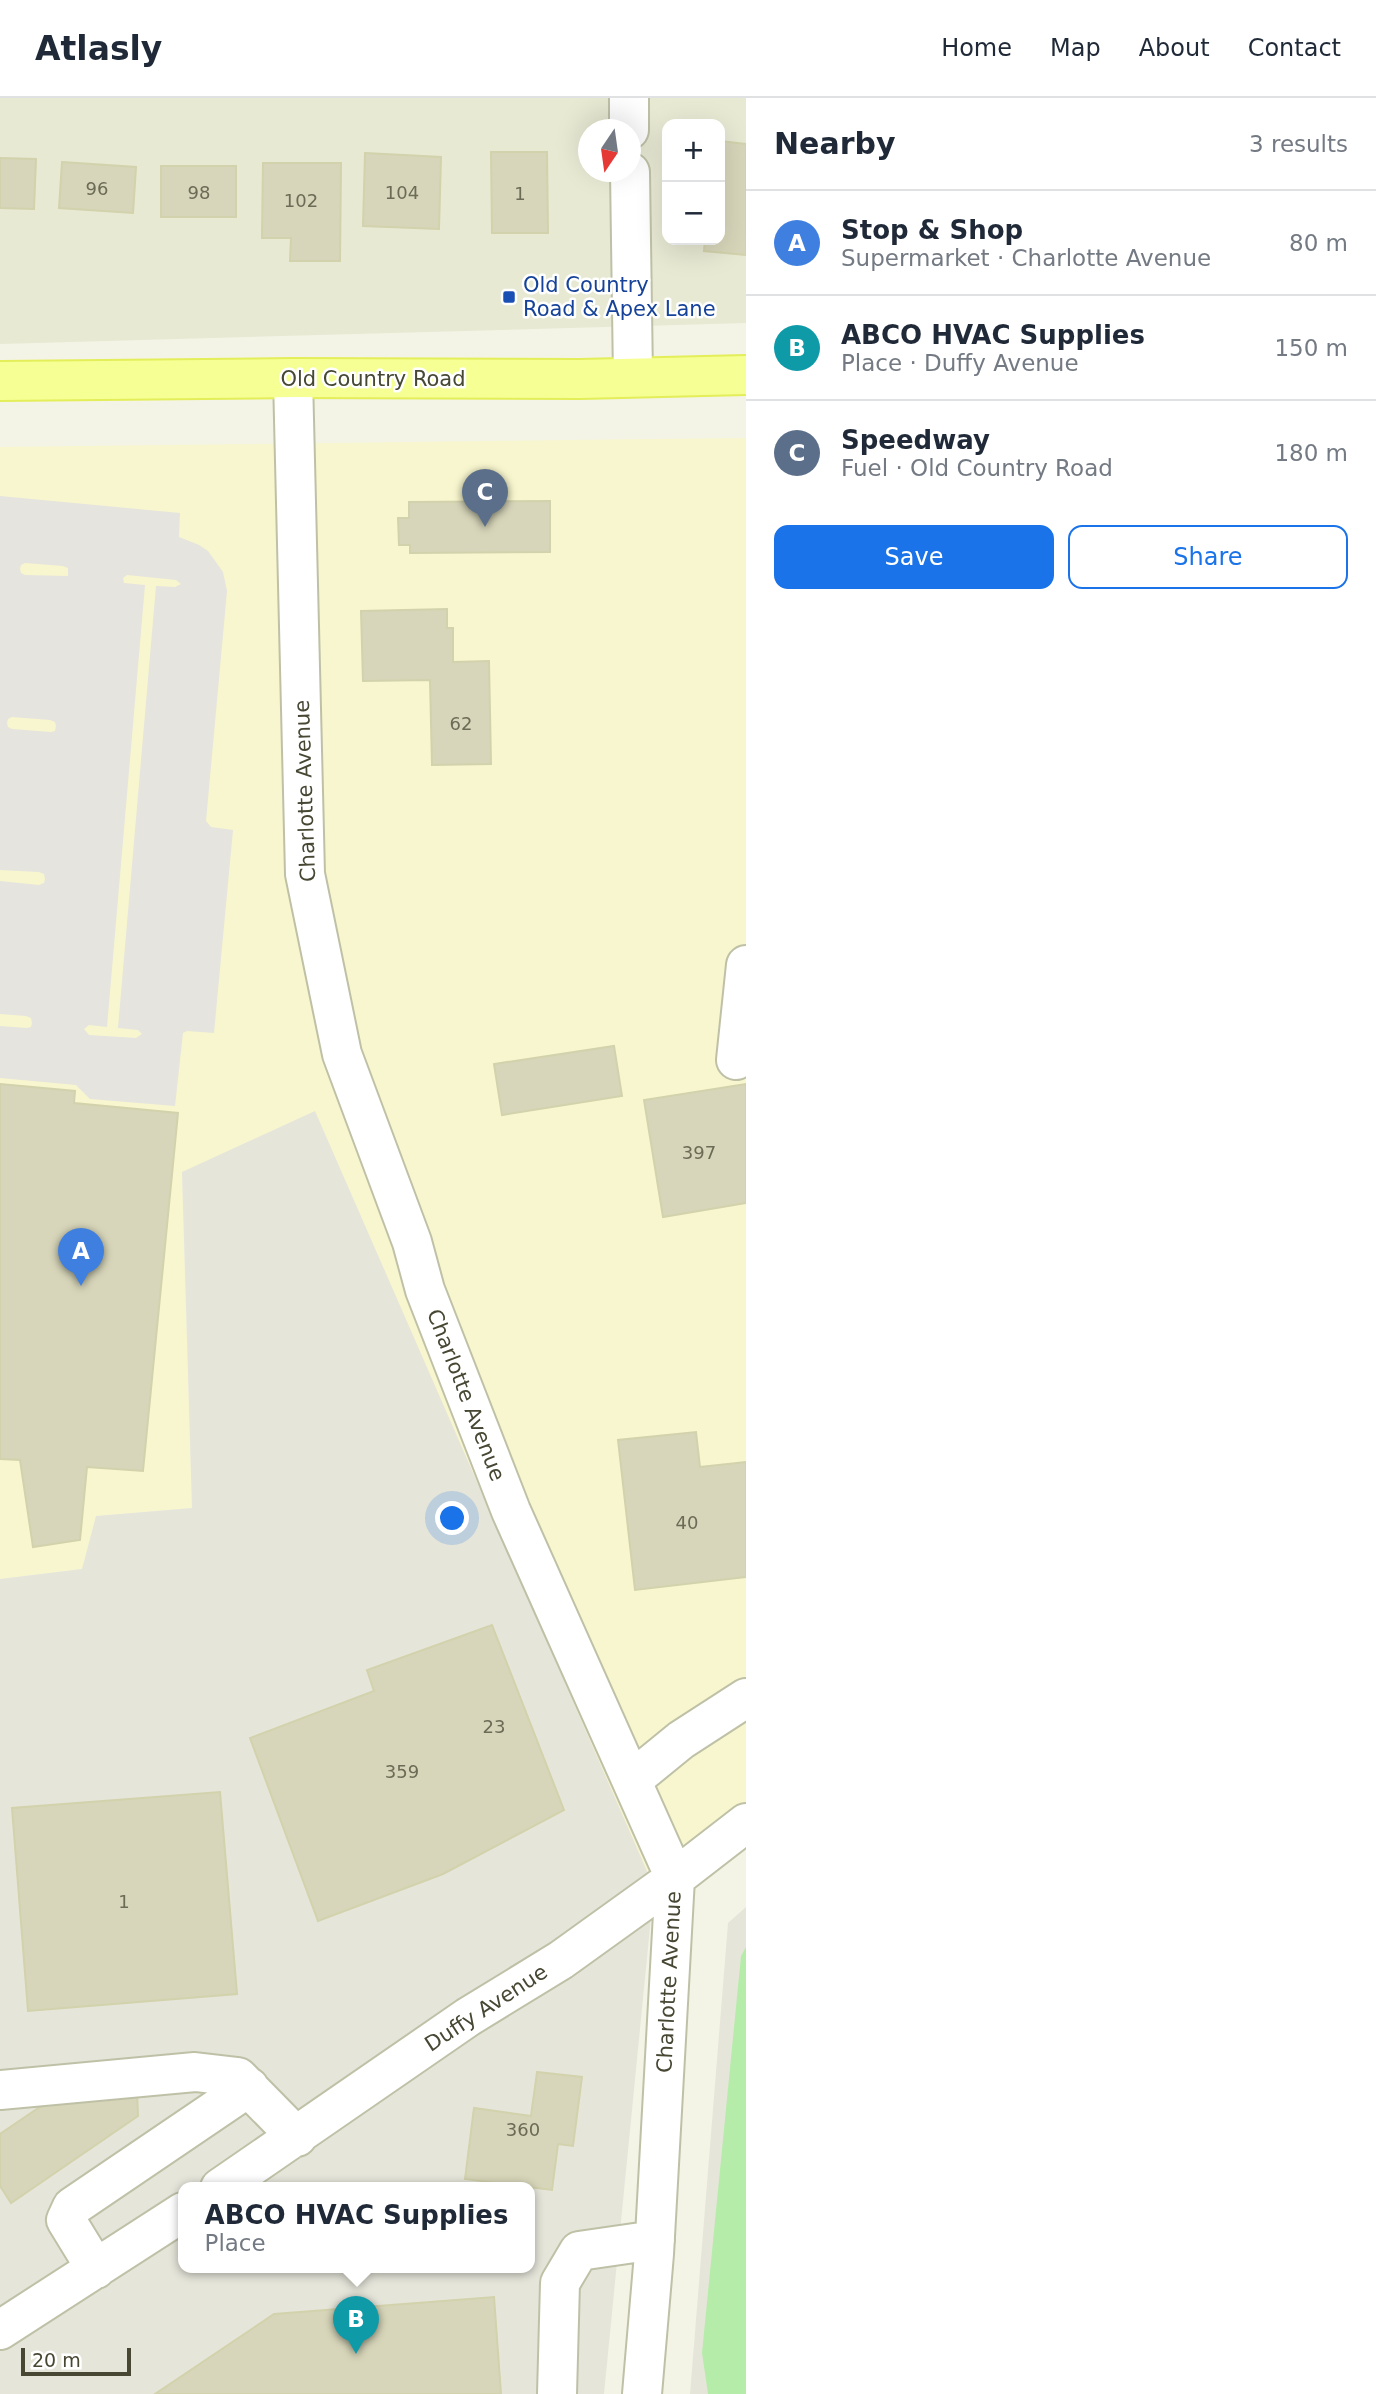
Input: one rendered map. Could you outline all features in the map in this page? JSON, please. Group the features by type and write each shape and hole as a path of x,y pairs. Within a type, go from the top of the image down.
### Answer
{"main road":[{"name":"Old Country Road","path":"0,381 525,379 746,375"}],"street":[{"path":"629,98 629,119"},
{"path":"630,182 633,377"},
{"name":"Charlotte Avenue","path":"293,378 305,874 342,1054 412,1242 425,1290 511,1511 675,1878 655,2241 642,2394"},
{"path":"736,1060 746,965"},
{"path":"632,1780 681,1740 746,1699"},
{"name":"Duffy Avenue","path":"229,2182 468,2017 561,1960 746,1823"},
{"path":"0,2090 195,2072 238,2077 297,2137"},
{"path":"96,2269 66,2220 72,2207 249,2087"},
{"path":"0,2330 178,2215"},
{"path":"557,2394 560,2283 579,2251 655,2241"}],"shaded area":[{"path":"0,98 746,98 746,323 0,344"},
{"path":"746,438 746,1805 654,1887 182,1172 192,1508 97,1516 82,1569 0,1579 0,447"},
{"path":"0,496 180,513 179,537 208,551 223,572 227,591 206,821 211,827 233,830 214,1033 183,1033 175,1106 90,1099 76,1085 0,1078 0,1026 27,1028 31,1027 32,1023 31,1018 26,1016 0,1014 0,881 39,885 44,883 45,879 44,874 39,872 0,870","holes":["25,563 63,566 68,568 68,576 25,575 20,569","127,575 176,580 181,584 175,587 156,586 118,1028 138,1030 142,1034 136,1038 89,1035 84,1029 89,1025 107,1027 145,585 124,583 123,578","8,719 50,720 55,722 56,726 55,731 51,732 12,729 8,727"]},
{"path":"315,1111 654,1887 604,2394 0,2394 0,1579 82,1569 96,1516 192,1508 182,1172"},
{"path":"746,1907 746,2394 690,2394 728,1923"}],"green space":[{"path":"746,1947 746,2394 708,2394 702,2353 741,1956"}],"building":[{"path":"725,142 746,144 746,255 704,251 705,245 725,245"},
{"path":"491,152 547,152 548,233 492,233"},
{"path":"365,153 441,157 439,229 363,226"},
{"path":"0,158 36,159 34,209 0,208"},
{"path":"62,162 136,167 133,213 59,208"},
{"path":"263,163 341,163 340,261 290,261 291,238 262,238"},
{"path":"161,166 236,166 236,217 161,217"},
{"path":"550,501 550,552 410,553 410,545 399,545 398,518 409,518 409,502"},
{"path":"447,609 447,628 453,628 453,662 489,661 491,764 432,765 430,680 363,681 361,611"},
{"path":"614,1046 622,1096 502,1115 494,1064"},
{"path":"0,1084 75,1091 74,1103 178,1113 143,1471 87,1467 80,1540 33,1547 20,1460 0,1459"},
{"path":"746,1084 746,1203 663,1217 644,1100"},
{"path":"696,1432 700,1467 746,1462 746,1577 635,1590 618,1440"},
{"path":"492,1625 564,1810 443,1874 318,1921 250,1738 374,1691 367,1670"},
{"path":"220,1792 237,1994 28,2011 12,1808"},
{"path":"537,2072 582,2077 573,2146 558,2144 552,2190 535,2188 535,2182 465,2179 474,2108 531,2116"},
{"path":"137,2091 138,2116 11,2203 0,2186 0,2134 56,2096"},
{"path":"494,2297 501,2394 155,2394 274,2314"}],"place":[{"name":"Old Country Road & Apex Lane","path":"509,297"},
{"name":"Speedway","path":"485,527"},
{"name":"Stop & Shop","path":"81,1286"},
{"name":"ABCO HVAC Supplies","path":"356,2354"}]}
